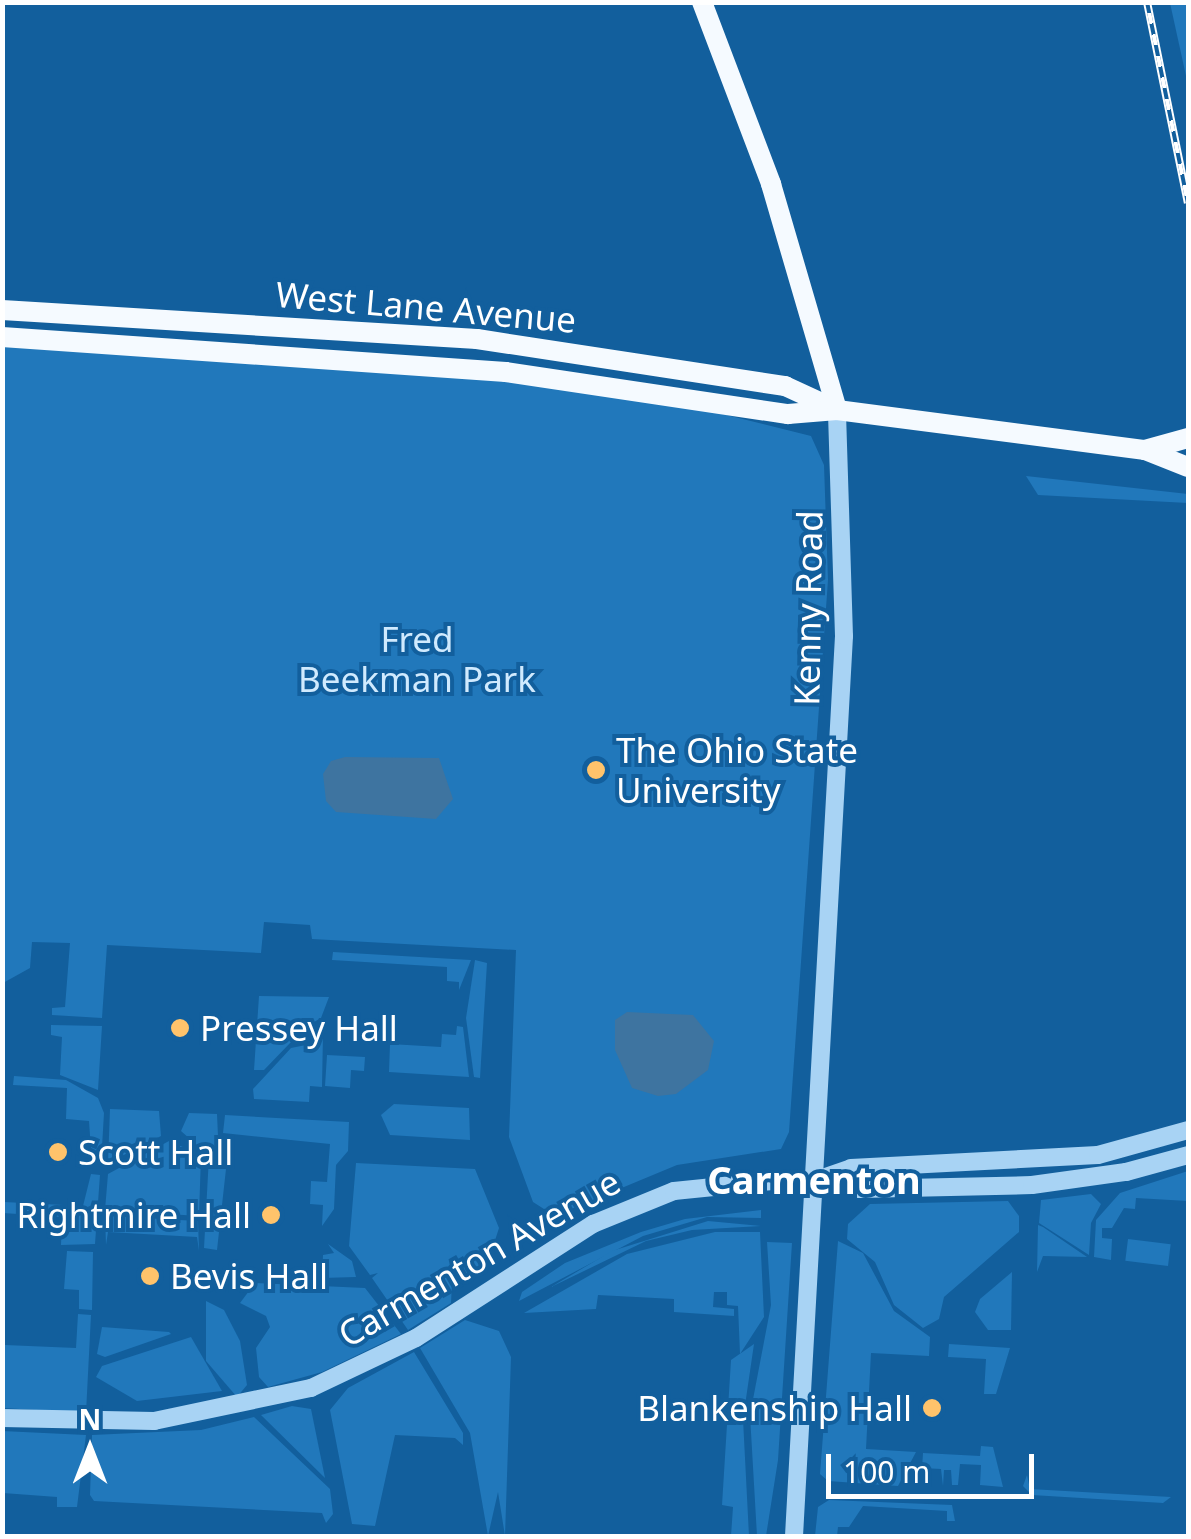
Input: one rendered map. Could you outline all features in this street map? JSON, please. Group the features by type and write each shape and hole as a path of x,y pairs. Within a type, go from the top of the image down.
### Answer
{"main road":[{"name":"Kenny Road","path":"702,2 771,184 837,410"},
{"name":"West Lane Avenue","path":"2,310 477,339 785,386 837,410"},
{"name":"West Lane Avenue","path":"2,337 376,359 788,414 837,410 1145,450 1188,467"},
{"name":"West Lane Avenue","path":"1145,450 1188,438"}],"street":[{"name":"Kenny Road","path":"794,1536 844,620 837,410"},
{"path":"814,1181 851,1168 1098,1155 1188,1130"},
{"path":"814,1181 860,1189 1032,1184 1126,1172 1188,1154"},
{"name":"Carmenton Avenue","path":"2,1418 154,1421 312,1388 416,1338 620,1209 698,1186 814,1181"}],"green space":[{"path":"1170,3 1188,3 1188,85"},
{"name":"Fred Beekman Park","path":"3,346 480,378 698,408 811,436 824,465 828,580 789,1132 781,1149 677,1165 571,1209 544,1209 533,1202 509,1137 516,950 312,939 310,925 264,922 261,953 107,945 102,1018 52,1015 52,1008 65,1007 70,943 32,942 30,968 3,983"},
{"path":"1026,476 1188,494 1188,503 1038,495"},
{"path":"333,952 471,960 459,990 459,982 447,981 447,967 332,960"},
{"path":"475,960 487,963 480,1078 474,1077 466,1018"},
{"path":"259,996 329,997 321,1018 307,1026 305,1039 292,1041 264,1070 254,1070"},
{"path":"51,1025 102,1026 98,1090 60,1075 62,1037 51,1035"},
{"path":"457,1026 463,1027 469,1077 389,1072 390,1044 441,1047 442,1034 456,1035"},
{"path":"312,1033 323,1034 322,1087 310,1086 309,1102 254,1099 253,1089 291,1048 311,1044"},
{"path":"327,1055 365,1057 364,1071 351,1070 350,1088 325,1086"},
{"path":"14,1076 66,1080 98,1098 104,1113 101,1164 92,1164 89,1121 66,1119 67,1088 13,1085"},
{"path":"394,1104 469,1108 470,1140 390,1135 381,1115"},
{"path":"110,1109 159,1111 161,1136 108,1163"},
{"path":"189,1113 217,1114 218,1136 228,1151 217,1250 204,1248 209,1156 181,1131"},
{"path":"225,1115 349,1122 348,1151 336,1165 334,1209 322,1226 323,1205 310,1204 311,1181 327,1182 330,1144 223,1133"},
{"path":"169,1141 201,1155 199,1216 105,1210 108,1174"},
{"path":"356,1163 475,1169 499,1228 489,1259 452,1283 451,1303 408,1330 372,1278 378,1273 370,1275 349,1246"},
{"path":"1188,1171 1188,1201 1136,1198 1135,1209 1124,1208 1112,1228 1102,1228 1102,1238 1112,1239 1111,1260 1094,1257 1096,1220 1120,1193"},
{"path":"91,1174 100,1175 95,1244 61,1245 62,1217 3,1213 3,1195 4,1202 83,1206"},
{"path":"1091,1194 1101,1204 1091,1223 1089,1255 1039,1223 1041,1200"},
{"path":"1008,1201 1019,1216 1019,1232 944,1297 939,1319 923,1328 894,1305 875,1262 847,1239 848,1224 870,1204"},
{"path":"761,1210 761,1218 707,1217 643,1236 519,1301 522,1292 565,1263 641,1232 685,1219"},
{"path":"105,1216 198,1221 199,1251 197,1237 108,1232 106,1245"},
{"path":"708,1221 761,1226 692,1230 646,1241 551,1287 612,1251"},
{"path":"1038,1225 1087,1257 1043,1256 1037,1272"},
{"path":"715,1232 760,1232 764,1317 740,1354 738,1306 727,1305 727,1292 714,1292 713,1307 734,1309 734,1316 674,1312 674,1299 598,1295 596,1309 524,1313 627,1254"},
{"path":"1128,1239 1171,1244 1168,1266 1125,1261"},
{"path":"838,1241 863,1253 894,1311 930,1337 929,1356 871,1353 866,1449 916,1452 898,1486 828,1481 820,1474"},
{"path":"767,1242 792,1243 778,1460 766,1536 757,1536 750,1415 771,1305"},
{"path":"328,1244 352,1261 356,1277 322,1278 323,1255 334,1253"},
{"path":"67,1251 93,1252 92,1310 79,1309 79,1290 64,1289"},
{"path":"1012,1272 1011,1330 988,1330 975,1312 980,1299"},
{"path":"255,1283 365,1288 401,1334 322,1372 268,1387 259,1377 256,1348 270,1327 266,1316 240,1303"},
{"path":"206,1301 224,1310 240,1341 247,1385 237,1397 206,1361"},
{"path":"2,1309 5,1345 76,1348 78,1314 91,1315 86,1413 3,1408"},
{"path":"465,1320 499,1331 511,1357 505,1536 498,1492 488,1536 470,1433 420,1348"},
{"path":"102,1327 171,1334 105,1357 97,1354"},
{"path":"191,1337 222,1391 137,1401 96,1377 102,1366"},
{"path":"754,1344 743,1419 749,1536 731,1536 733,1507 722,1505 731,1360"},
{"path":"949,1344 1010,1348 996,1394 984,1394 986,1359 948,1357"},
{"path":"414,1352 463,1433 463,1445 455,1438 395,1435 375,1526 352,1524 330,1410 348,1388"},
{"path":"292,1406 311,1409 325,1478 261,1415"},
{"path":"254,1417 330,1489 333,1514 326,1523 322,1513 94,1501 90,1495 92,1435 201,1430"},
{"path":"2,1431 86,1435 77,1507 57,1507 57,1497 3,1493"},
{"path":"981,1446 993,1447 1003,1487 980,1485 981,1465 960,1464 958,1485 952,1485 951,1470 944,1470 943,1486 941,1469 922,1468 923,1453 980,1456"},
{"path":"1027,1475 1030,1489 1171,1497 1163,1503 1032,1495 1023,1486"},
{"path":"829,1500 952,1505 955,1521 947,1521 947,1511 863,1506 849,1527 838,1527 837,1536 815,1536 818,1507"}],"shaded area":[{"path":"345,757 439,758 453,799 436,819 336,812 326,801 323,774 331,761"},
{"path":"627,1012 693,1015 714,1041 708,1070 676,1094 658,1096 632,1088 615,1050 615,1020"}],"railway":[{"path":"1147,2 1188,203"}],"place":[{"name":"The Ohio State University","path":"596,770"},
{"name":"Pressey Hall","path":"180,1028"},
{"name":"Scott Hall","path":"58,1152"},
{"name":"Rightmire Hall","path":"271,1215"},
{"name":"Bevis Hall","path":"150,1276"},
{"name":"Blankenship Hall","path":"932,1408"}],"district":[{"name":"Carmenton","path":"814,1180"}]}
